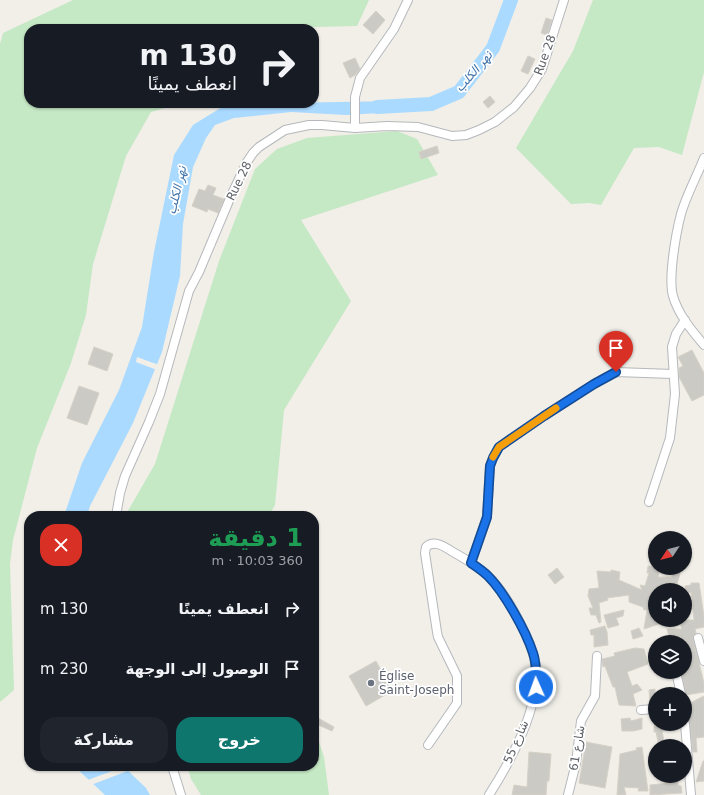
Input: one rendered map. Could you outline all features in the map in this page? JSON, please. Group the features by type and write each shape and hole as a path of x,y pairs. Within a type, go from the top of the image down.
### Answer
{"street":[{"path":"355,128 355,97 360,78 394,29 408,0"},
{"name":"Rue 28","path":"117,511 125,476 160,394 189,291 199,272 247,162 259,147 285,130 309,125 355,128 387,126 418,127 452,136 466,135 480,130 494,122 514,107 530,88 542,69 564,0"},
{"path":"704,158 681,214 672,261 671,286 672,296 685,320 704,345"},
{"path":"649,502 670,438 674,394 672,347 676,334 685,320"},
{"path":"471,563 487,517 490,466 499,447 544,416 594,384 616,372 673,374"},
{"name":"شارع 55","path":"428,745 456,703 458,687 457,676 438,637 425,550 428,545 436,544 447,548 488,575 501,590 518,620 533,653 536,668 536,687 520,737 489,795"},
{"path":"698,638 704,661"},
{"name":"شارع 61","path":"568,795 576,763 581,721 595,696 598,656"},
{"path":"641,710 648,710"},
{"path":"685,731 691,795"},
{"path":"174,771 181,795"}],"green space":[{"path":"73,0 369,0 357,26 319,27 319,24 24,24 24,108 165,108 151,112 126,156 93,264 86,315 71,363 37,448 13,540 10,564 14,690 0,702 0,44 3,33"},
{"path":"593,0 704,0 704,72 682,155 659,147 634,148 601,205 589,203 571,204 516,148 573,51"},
{"path":"397,131 417,139 438,175 301,220 351,301 284,410 275,505 272,511 128,511 155,464 219,261 255,169 277,149 307,138"},
{"path":"319,742 324,757 329,795 201,795 191,779 189,771 319,771"}],"water":[{"path":"395,101 397,112 346,115 291,112 234,118 215,125 206,138 193,167 183,224 180,276 162,352 133,423 88,511 66,511 82,463 119,390 142,327 154,252 174,155 193,125 221,108 319,108 319,102"},
{"path":"79,771 128,771 146,788 150,795 105,795"}],"pier":[{"path":"137,357 159,365 157,370 136,362"},
{"path":"112,771 127,771 91,785 88,780"}],"building":[{"path":"376,11 385,20 373,34 363,25"},
{"path":"546,18 552,20 547,35 541,33"},
{"path":"528,56 535,59 528,74 521,71"},
{"path":"355,58 360,69 350,78 343,63"},
{"path":"490,96 495,102 488,108 483,102"},
{"path":"437,146 439,153 421,159 419,152"},
{"path":"208,185 216,188 213,195 224,199 218,213 208,209 207,212 192,206 199,189 205,191"},
{"path":"94,347 113,354 107,371 88,364"},
{"path":"692,350 704,373 704,395 692,401 679,377 679,368 683,366 678,357"},
{"path":"79,386 99,393 87,425 67,418"},
{"path":"557,568 564,577 555,584 548,575"},
{"path":"611,570 620,572 619,580 642,590 640,585 645,586 648,575 672,577 672,575 680,575 677,583 648,583 648,627 650,627 644,629 647,610 644,610 643,607 629,602 629,595 607,598 608,600 599,603 601,622 599,623 596,615 591,615 589,608 593,608 588,596 589,589 599,588 597,571 611,572"},
{"path":"692,583 699,583 704,616 704,627 695,629 696,633 693,636 693,639 704,683 704,692 692,694 692,687 684,687 683,679 692,679 692,635 668,635 667,629 692,627 692,620 694,620"},
{"path":"624,610 623,616 616,618 619,625 608,628 604,615"},
{"path":"605,626 608,645 594,647 594,635 591,635 590,630"},
{"path":"639,628 643,636 633,639 631,631"},
{"path":"635,648 644,649 648,664 627,672 632,686 637,684 642,690 633,694 636,706 619,705 615,687 613,687 605,666 603,667 602,659 615,656 614,653"},
{"name":"Église Saint-Joseph","path":"376,661 392,691 366,706 349,676"},
{"path":"704,696 704,737 696,738 697,752 693,752 691,731 692,731 692,702"},
{"path":"630,718 631,721 642,718 642,729 622,731 621,719"},
{"path":"319,719 334,727 332,731 319,725"},
{"path":"662,731 664,739 658,739 656,732 654,732"},
{"path":"586,742 612,747 605,788 579,783"},
{"path":"642,747 648,791 638,791 639,788 624,787 626,795 617,795 620,754 637,750 636,748"},
{"path":"529,752 551,754 549,781 547,781 546,795 512,795 514,785 527,787"},
{"path":"703,761 704,781 696,782"},
{"path":"678,783 678,785 681,786 682,793 650,795 650,785"}],"waterway":[{"name":"نهر الكلب","path":"377,107 431,104 459,92 493,48 511,0"}],"slow traffic":[{"path":"493,457 499,447 556,408"}],"place":[{"name":"Église Saint-Joseph","path":"371,683"}],"route":[{"path":"536,687 536,668 533,653 518,620 501,590 488,575 471,563 487,517 490,466 499,447 544,416 594,384 616,372"}]}
